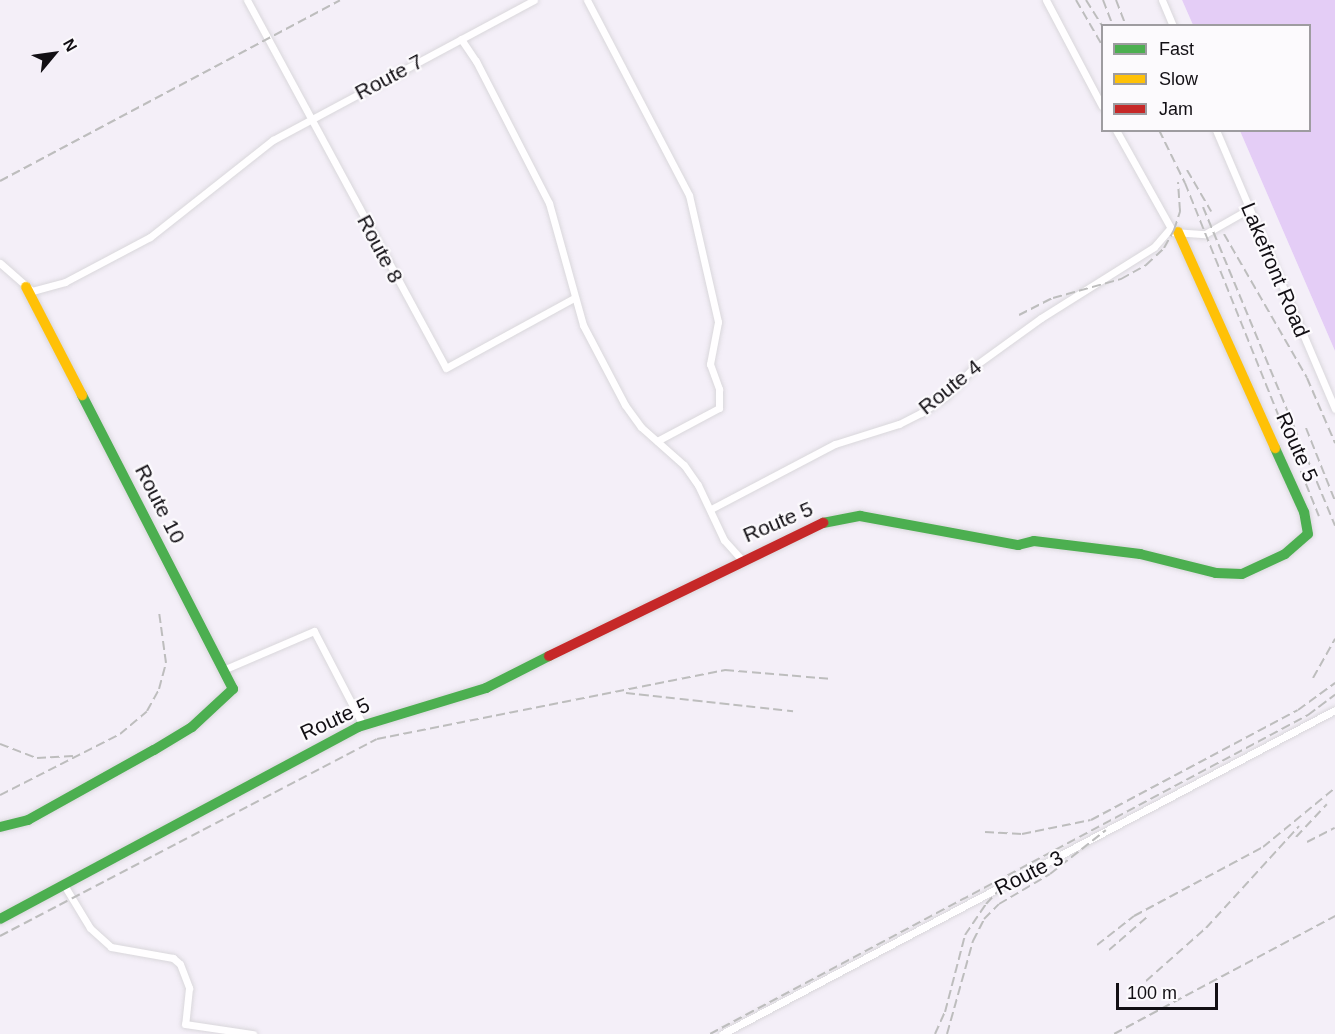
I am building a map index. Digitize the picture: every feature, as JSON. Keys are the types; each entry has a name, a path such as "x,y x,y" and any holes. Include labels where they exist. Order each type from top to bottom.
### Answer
{"street":[{"name":"Route 8","path":"246,0 309,120 446,368 574,298"},
{"name":"Route 7","path":"26,287 44,291 150,237 246,158 309,120 534,0"},
{"path":"587,0 689,195 718,322 710,364 719,389 719,408 657,441"},
{"path":"1046,0 1101,104"},
{"path":"1162,0 1172,24"},
{"path":"461,39 476,61 549,203 583,326 625,405 657,441 684,465 711,508 724,540 741,559"},
{"path":"1117,132 1173,231 1205,234 1249,210"},
{"name":"Lakefront Road","path":"1217,132 1335,409"},
{"name":"Route 4","path":"711,508 835,444 899,424 921,413 945,397 976,365 1041,318 1154,246 1173,231"},
{"name":"Route 5","path":"0,919 363,725 486,688 741,559 824,522 860,516 1018,545 1034,541 1140,554 1216,573 1242,574 1285,554 1308,534 1304,512 1173,231"},
{"path":"0,262 26,287"},
{"name":"Route 10","path":"0,827 28,820 192,727 233,689 26,287"},
{"path":"223,670 314,631 342,679 363,725"},
{"name":"Route 3","path":"722,1034 1335,710"},
{"path":"64,885 90,928 111,947 173,958 180,964 189,988 185,1024 253,1034"}],"shaded area":[{"path":"0,0 1182,0 1193,24 1101,24 1101,132 1240,132 1335,351 1335,1034 0,1034"},
{"path":"1182,0 1335,0 1335,351 1240,132 1311,132 1311,24 1193,24"}],"railway":[{"path":"0,181 340,0"},
{"path":"1076,0 1101,43"},
{"path":"1086,0 1101,24"},
{"path":"1103,0 1112,24"},
{"path":"1116,0 1125,24"},
{"path":"1160,132 1185,183 1319,516"},
{"path":"1187,170 1211,211"},
{"path":"1019,315 1053,298 1121,279 1146,265 1164,248 1174,230 1180,211 1178,182"},
{"path":"1203,207 1335,526"},
{"path":"1224,234 1307,378 1335,443"},
{"path":"1306,428 1335,501"},
{"path":"0,795 120,734 147,711 159,689 166,663 159,612"},
{"path":"1313,678 1335,639"},
{"path":"0,936 377,739 725,670 833,679"},
{"path":"985,832 1022,834 1091,820 1298,710 1335,683"},
{"path":"626,693 793,711"},
{"path":"710,1034 1308,715 1335,695"},
{"path":"0,744 37,758 73,756"},
{"path":"1097,945 1134,916 1263,847 1335,788"},
{"path":"1296,837 1327,804"},
{"path":"1146,981 1206,928 1299,826"},
{"path":"1307,842 1335,828"},
{"path":"947,1034 973,941 984,919 999,904 1050,874 1106,830"},
{"path":"935,1034 945,1012 965,935 986,904 1008,880"},
{"path":"1114,1034 1335,916"},
{"path":"1109,950 1147,917"}],"traffic: fast":[{"path":"0,827 28,820 154,750 192,727 233,689 82,395"},
{"path":"823,523 860,516 1018,545 1034,541 1140,554 1216,573 1242,574 1285,554 1308,534 1304,512 1275,448"},
{"path":"0,919 358,727 486,688 549,656"}],"traffic: slow":[{"path":"1178,232 1275,448"},
{"path":"26,287 82,395"}],"traffic: jam":[{"path":"549,656 823,523"}]}
